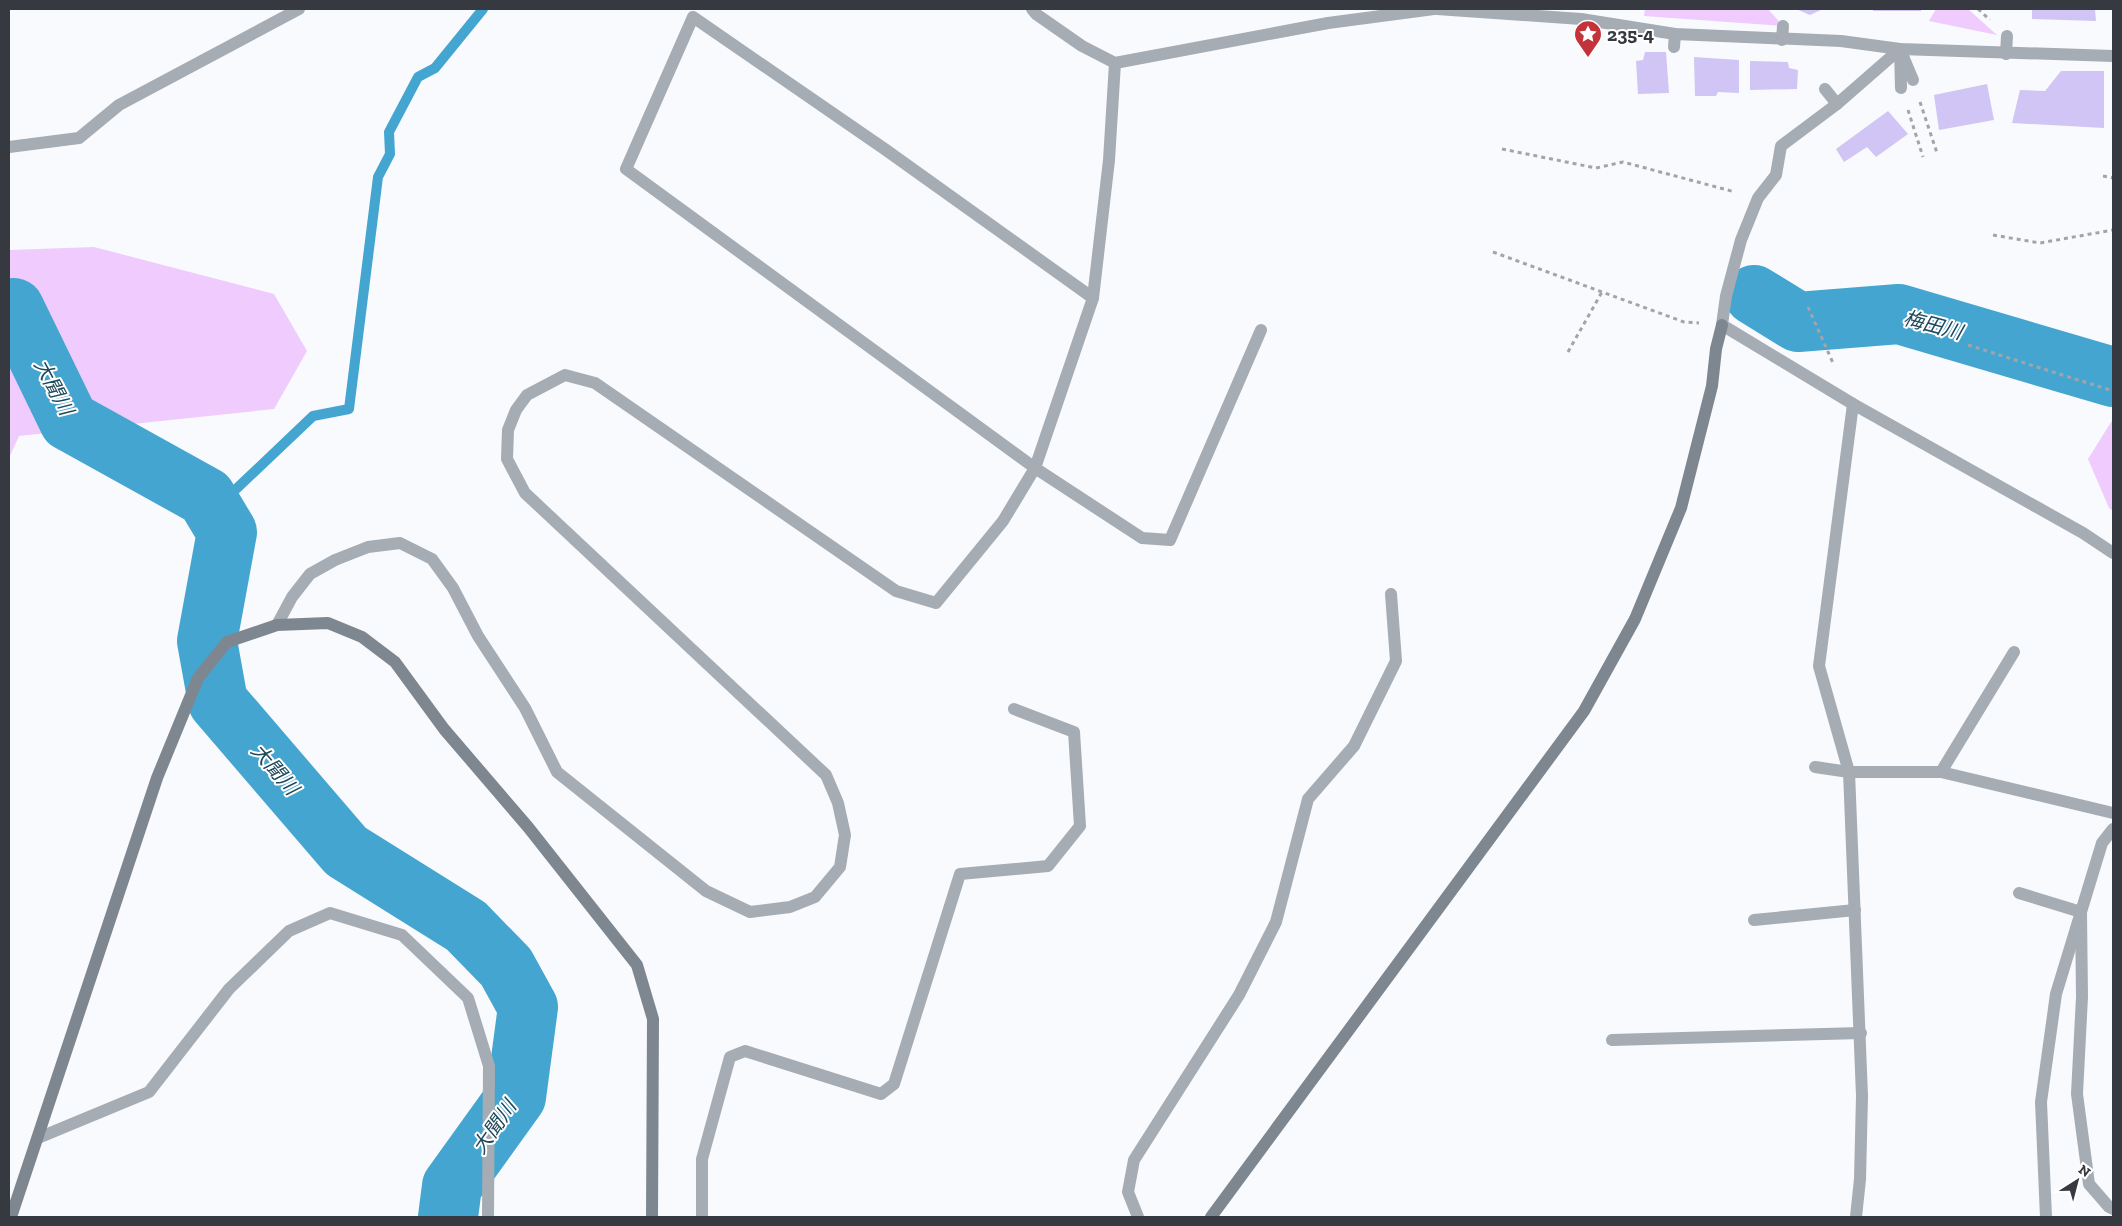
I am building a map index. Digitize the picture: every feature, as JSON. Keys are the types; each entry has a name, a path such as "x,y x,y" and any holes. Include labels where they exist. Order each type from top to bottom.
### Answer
{"street":[{"path":"9,147 79,138 119,105 299,9"},
{"path":"1032,9 1036,14 1082,46 1116,63 1328,23 1435,9 1581,19 1675,34 1782,40 1827,45 2006,54 2113,56"},
{"path":"1093,298 886,150 693,17 626,169 1036,468 1142,538 1170,540 1261,330"},
{"path":"1782,40 1783,26"},
{"path":"1674,47 1675,34"},
{"path":"2006,54 2007,36"},
{"path":"1900,49 1913,80"},
{"path":"1900,49 1901,88"},
{"path":"1211,1217 1584,711 1635,620 1680,508 1712,386 1716,349 1722,326 1726,296 1740,240 1758,198 1776,175 1781,146 1837,104 1900,49"},
{"path":"277,625 292,597 310,574 335,560 368,547 400,544 432,559 453,588 478,636 525,708 556,772 706,891 750,912 790,908 814,896 840,867 845,835 838,803 826,775 749,705 525,493 507,459 508,430 516,410 527,395 565,375 595,382 896,591 936,603 1003,520 1036,468 1093,298 1109,160 1116,63"},
{"path":"1825,89 1837,104"},
{"path":"1722,326 1853,404 2083,533 2113,553"},
{"path":"1853,404 1819,666 1849,772 1861,1033 1860,1179 1856,1217"},
{"path":"1138,1217 1128,1192 1134,1160 1240,996 1276,922 1308,799 1354,746 1396,661 1391,594"},
{"path":"11,1217 157,778 198,678 227,642 277,625 328,623 362,637 395,662 444,729 528,827 637,965 653,1019 652,1217"},
{"path":"1940,772 2014,652"},
{"path":"702,1217 702,1159 730,1057 745,1051 881,1094 894,1084 960,874 1048,866 1080,826 1074,732 1014,709"},
{"path":"1815,767 1849,772 1940,772 2113,813"},
{"path":"2046,1217 2041,1102 2056,994 2102,843 2113,829"},
{"path":"2019,893 2081,912"},
{"path":"1754,920 1855,910"},
{"path":"2081,912 2082,997 2077,1094 2089,1184 2109,1207 2113,1209"},
{"path":"38,1138 149,1092 229,989 289,931 330,913 402,935 468,998 489,1066 488,1217"},
{"path":"1612,1040 1861,1033"}],"path":[{"path":"1913,80 1937,153"},
{"path":"1901,88 1923,157"},
{"path":"1502,149 1596,168 1623,162 1758,198"},
{"path":"2103,176 2113,178"},
{"path":"1993,235 2040,242 2113,230"},
{"path":"1493,252 1684,322 1722,326"},
{"path":"1568,352 1602,292"},
{"path":"1808,307 1820,336"},
{"path":"1968,345 2113,392"}],"shaded area":[{"path":"1645,9 1768,9 1783,26 1644,16"},
{"path":"1936,9 1968,9 1997,35 1929,21"},
{"path":"94,247 274,294 307,351 274,409 19,436 9,458 9,250"},
{"path":"2113,419 2113,511 2109,508 2088,459"}],"building":[{"path":"1796,9 1823,9 1810,15"},
{"path":"1873,9 1921,9 1921,11 1873,11"},
{"path":"2032,9 2095,9 2096,21 2032,19"},
{"path":"1645,52 1666,52 1669,93 1638,94 1636,61 1643,60"},
{"path":"1694,57 1739,60 1739,93 1718,92 1716,96 1695,96"},
{"path":"1750,61 1788,62 1789,68 1798,70 1797,89 1750,90"},
{"path":"2061,71 2104,71 2104,128 2012,123 2020,90 2045,91"},
{"path":"1987,84 1994,120 1939,130 1934,95"},
{"path":"1888,111 1908,134 1876,157 1867,147 1844,162 1836,149"}],"waterway":[{"path":"214,510 313,416 349,409 378,177 390,154 389,132 418,77 435,68 483,9"},
{"path":"9,295 14,308"},
{"name":"梅田川","path":"1754,295 1798,322 1899,314 2113,377"},
{"name":"大聞川","path":"14,308 69,421 206,497 227,532 207,641 218,702 346,851 466,926 506,967 528,1007 516,1097 452,1186 448,1217"}],"place":[{"name":"235-4","path":"1588,58"}]}
